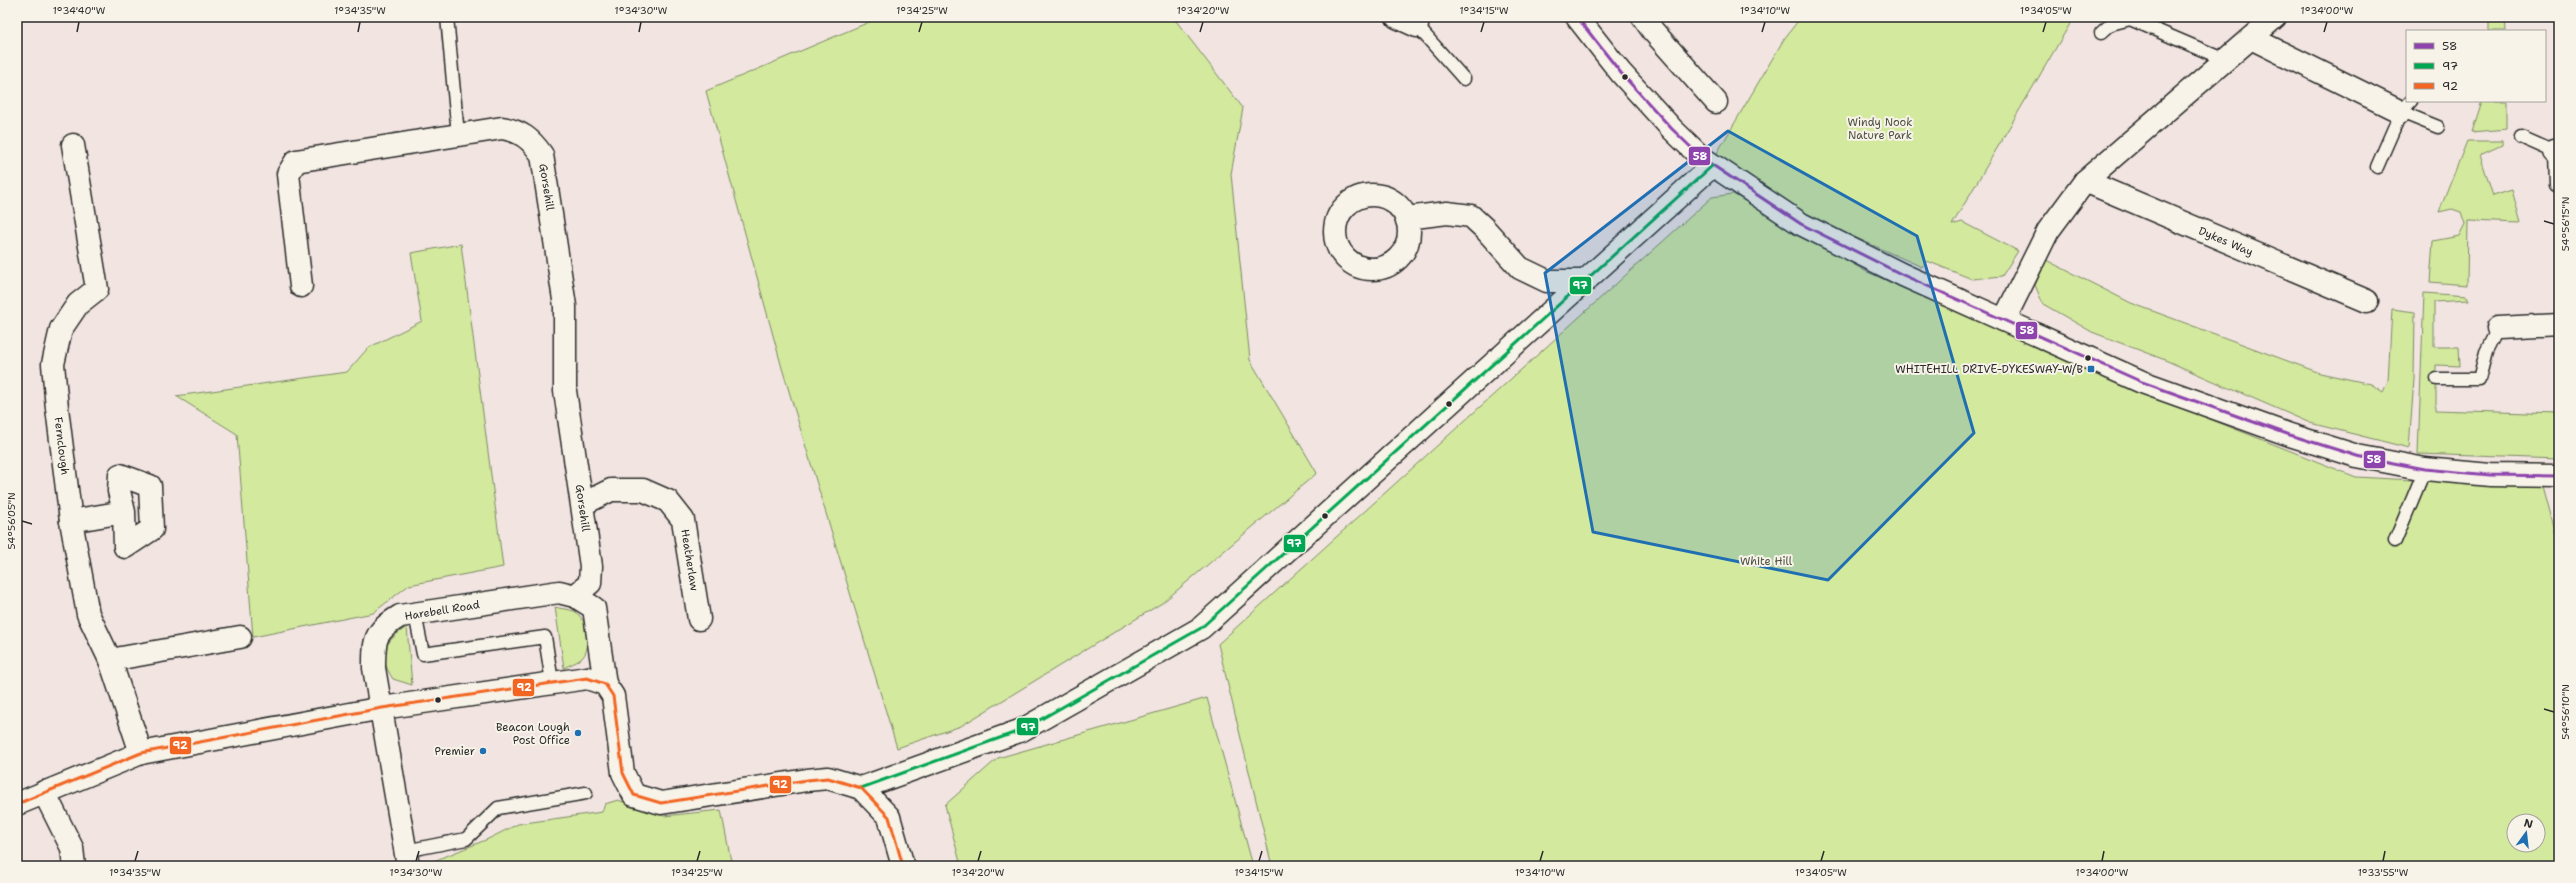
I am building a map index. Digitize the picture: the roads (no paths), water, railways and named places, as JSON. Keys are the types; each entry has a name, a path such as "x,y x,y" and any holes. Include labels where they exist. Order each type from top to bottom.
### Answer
{"street":[{"path":"1397,17 1419,21"},
{"path":"1577,17 1621,73 1672,129 1712,166 1801,224 1903,275 2142,382 2267,427 2357,456 2425,469 2490,475 2559,476"},
{"path":"1643,17 1653,32 1716,102"},
{"path":"2004,320 2048,231 2085,181 2275,17"},
{"path":"2252,38 2406,107"},
{"name":"Gorsehill","path":"301,286 288,174 296,161 502,128 514,130 533,142 542,155 565,306 564,391 591,566 590,582 575,596"},
{"name":"Fernclough","path":"73,145 96,289 78,304 61,329 53,364 71,521 88,614 110,660 141,753"},
{"path":"904,866 888,817 861,788 1022,730 1201,628 1712,166"},
{"name":"Dykes Way","path":"2085,181 2368,301"},
{"path":"1406,218 1447,213 1471,216 1486,228 1520,268 1547,282 1586,281"},
{"path":"2498,328 2559,325"},
{"name":"Heatherlaw","path":"582,504 611,490 643,490 668,501 683,520 699,619"},
{"path":"71,521 124,512"},
{"name":"Harebell Road","path":"407,858 374,668 374,641 383,627 400,616 559,592 575,596 594,608 605,684 613,696 623,773 634,795 661,803 828,778 861,788"},
{"path":"110,660 240,637"},
{"path":"17,804 141,753 382,708 552,682 587,678 605,684"},
{"path":"44,792 72,848 74,866"}],"lane":[{"path":"448,17 458,135"},
{"path":"2101,33 2111,24 2130,19 2226,60"},
{"path":"1419,21 1464,79"},
{"path":"2377,167 2406,107 2438,128"},
{"path":"2521,137 2557,151 2556,185"},
{"path":"2436,379 2479,379 2486,352 2498,328"},
{"path":"2395,541 2425,469"},
{"path":"415,614 423,654 545,637 552,682"},
{"path":"407,858 466,839 498,808 586,793"}],"place":[{"name":"WHITEHILL DRIVE-DYKESWAY-W/B","path":"2091,369"},
{"name":"Beacon Lough Post Office","path":"578,733"},
{"name":"Premier","path":"483,751"}],"park label":[{"name":"Windy Nook Nature Park","path":"1880,128"},
{"name":"White Hill","path":"1766,561"}]}
